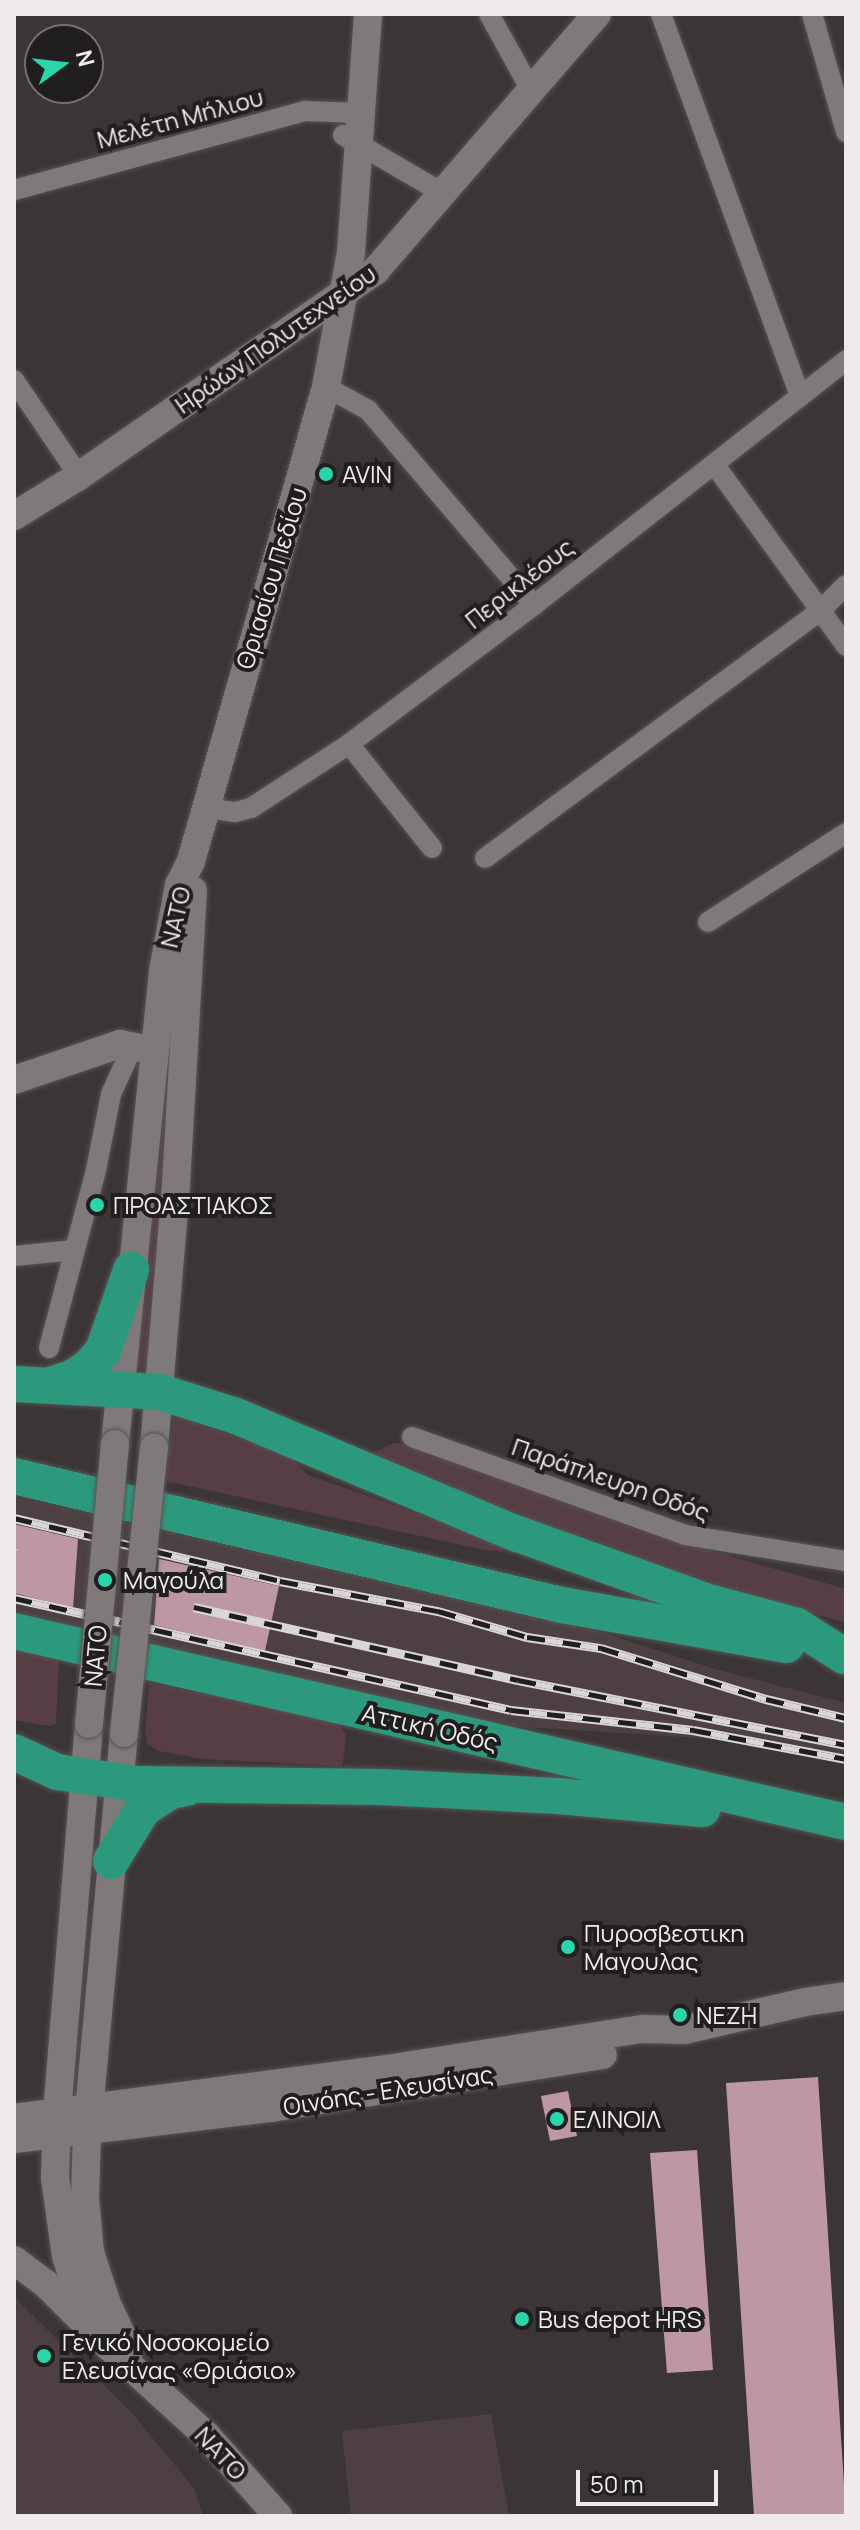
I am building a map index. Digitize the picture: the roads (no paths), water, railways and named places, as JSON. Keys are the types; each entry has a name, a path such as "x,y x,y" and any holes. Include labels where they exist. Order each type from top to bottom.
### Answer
{"highway":[{"path":"50,1385 72,1378 89,1367 103,1351 131,1270"},
{"path":"14,1384 160,1392 236,1416 515,1533 712,1603 797,1626 845,1656"},
{"path":"14,1476 562,1605 845,1656"},
{"name":"Αττική Οδός","path":"14,1631 846,1822"},
{"path":"14,1752 57,1772 101,1779 196,1786 381,1787 558,1796 690,1807 846,1833"},
{"path":"111,1861 143,1809 171,1791 196,1786"}],"main road":[{"name":"Θριασίου Πεδίου","path":"351,14 352,126"},
{"name":"Θριασίου Πεδίου","path":"191,861 326,387 343,294 333,257 368,14"},
{"name":"Ηρώων Πολυτεχνείου","path":"14,516 79,476 343,294 386,260 441,192 532,92 597,14"},
{"name":"ΝΑΤΟ","path":"161,2393 131,2355 94,2265 85,2198 88,2120 111,1861 101,1779 89,1724 131,1270 142,1048 179,885 191,861"},
{"name":"ΝΑΤΟ","path":"191,861 194,895 160,1392 124,1733 101,1779 56,2123 55,2178 66,2256 83,2309 107,2345 207,2436 278,2516"},
{"path":"14,1080 120,1044 142,1048"},
{"name":"Οινόης - Ελευσίνας","path":"88,2120 271,2108 592,2057 645,2047 684,2030 805,2002 846,1996"},
{"name":"Οινόης - Ελευσίνας","path":"88,2120 143,2102 643,2029 684,2030"},
{"path":"95,2050 109,2086 120,2095 143,2102"},
{"path":"14,2118 56,2123 88,2120"},
{"path":"14,2139 56,2123"},
{"path":"14,2260 46,2284 107,2345"}],"street":[{"path":"489,14 532,92"},
{"path":"661,14 800,396"},
{"path":"812,14 846,132"},
{"name":"Μελέτη Μήλιου","path":"14,190 305,111 352,126"},
{"path":"352,126 441,192"},
{"name":"Περικλέους","path":"206,808 235,812 251,808 349,744 534,605 846,360"},
{"path":"14,380 79,476"},
{"path":"326,387 368,410 534,605"},
{"path":"714,464 846,646"},
{"path":"485,858 819,612 846,585"},
{"path":"349,744 432,848"},
{"path":"708,922 846,833"},
{"path":"49,1348 96,1170 111,1094 142,1048"},
{"path":"14,1256 75,1250"},
{"name":"Παράπλευρη Οδός","path":"412,1437 685,1535 836,1558"},
{"path":"836,1558 846,1541"}],"railway":[{"path":"14,1518 280,1581 438,1611 527,1637 601,1648 766,1699 846,1718"},
{"path":"14,1598 511,1710 693,1730 846,1759"},
{"path":"194,1607 518,1680 846,1745"}],"place":[{"name":"AVIN","path":"326,474"},
{"name":"ΠΡΟΑΣΤΙΑΚΟΣ","path":"97,1205"},
{"name":"Μαγούλα","path":"105,1580"},
{"name":"Πυροσβεστικη Μαγουλας","path":"568,1947"},
{"name":"ΝΕΖΗ","path":"680,2015"},
{"name":"ΕΛΙΝΟΙΛ","path":"557,2119"},
{"name":"Bus depot HRS","path":"522,2319"},
{"name":"Γενικό Νοσοκομείο Ελευσίνας «Θριάσιο»","path":"44,2356"}]}
